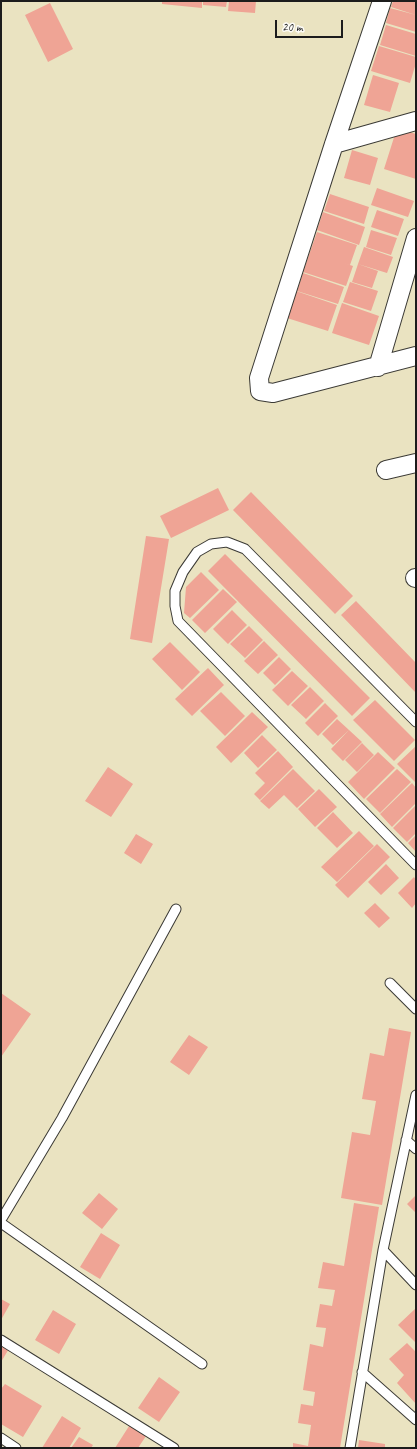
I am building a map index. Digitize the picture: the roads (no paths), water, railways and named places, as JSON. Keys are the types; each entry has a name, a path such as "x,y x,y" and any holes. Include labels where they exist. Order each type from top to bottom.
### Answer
{"street":[{"path":"382,1 334,144 259,378 260,391 273,393 416,356"},
{"path":"334,144 416,121"},
{"path":"378,367 416,238"},
{"path":"386,470 416,463"}],"lane":[{"path":"416,722 245,549 227,542 211,544 197,552 183,572 175,591 175,606 178,621 416,865"},
{"path":"1,1220 62,1118 176,909"},
{"path":"390,983 416,1009"},
{"path":"350,1448 383,1250 416,1095"},
{"path":"406,1140 416,1149"},
{"path":"1,1223 202,1364"},
{"path":"383,1250 416,1285"},
{"path":"1,1340 174,1448"},
{"path":"362,1372 416,1420"},
{"path":"1,1438 16,1448"}]}
